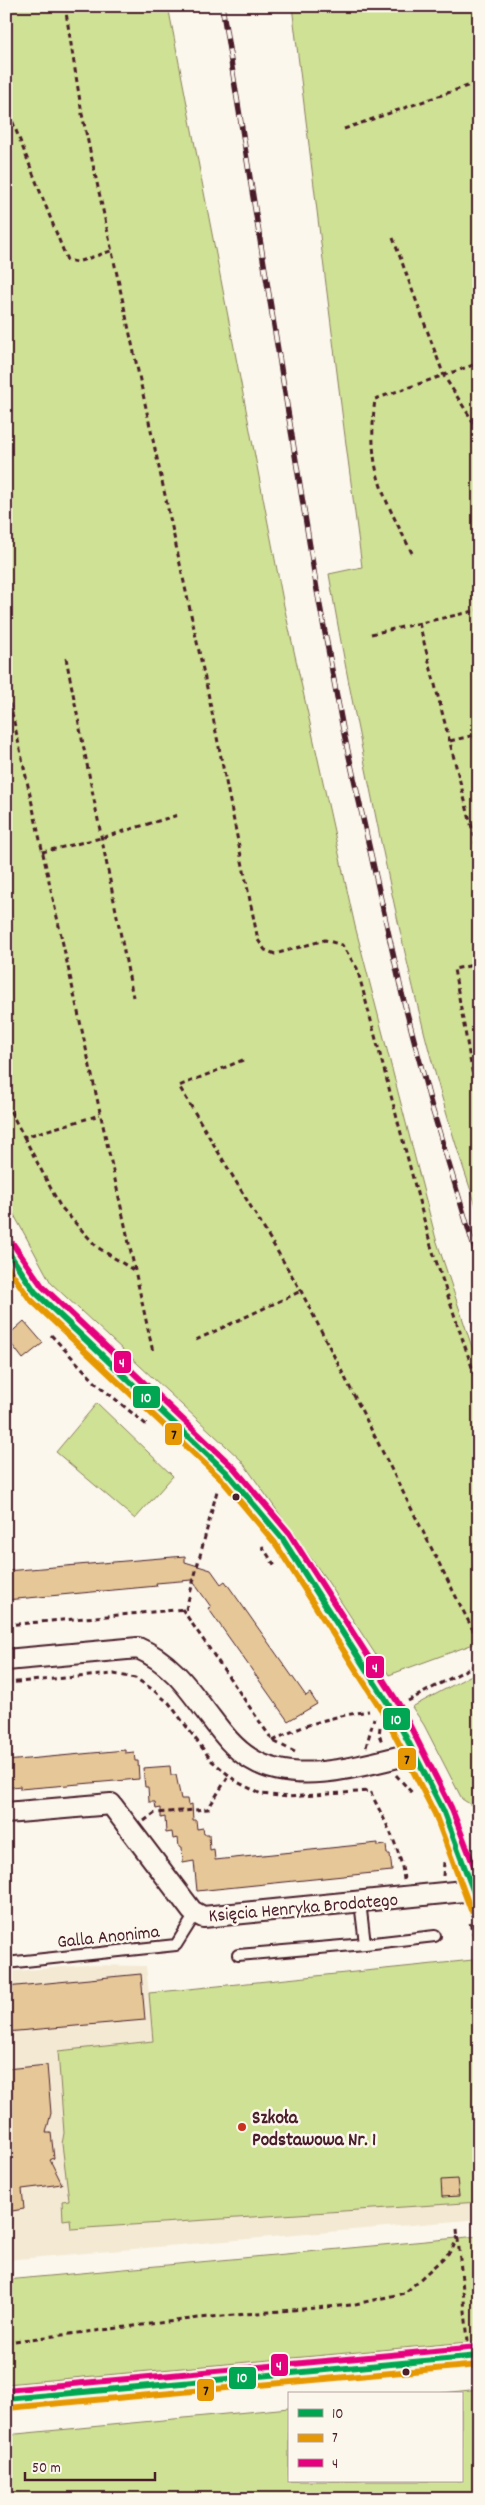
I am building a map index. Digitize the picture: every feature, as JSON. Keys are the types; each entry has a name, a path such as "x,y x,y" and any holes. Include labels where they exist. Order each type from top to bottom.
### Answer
{"street":[{"path":"6,1249 35,1292 228,1474 282,1538 399,1708 414,1753 443,1810 473,1906"},
{"path":"6,1660 138,1648 154,1655 178,1675 227,1739 249,1758 270,1769 304,1773 366,1765 414,1753"},
{"name":"Księcia Henryka Brodatego","path":"6,1813 111,1804 192,1911 203,1917 449,1893 473,1906"},
{"path":"6,2399 473,2351"}],"lane":[{"path":"360,1902 365,1944"},
{"name":"Galla Anonima","path":"6,1963 176,1945 196,1913"},
{"path":"238,1955 435,1936"}],"path":[{"path":"65,6 82,114 168,506 258,940 265,950 276,954 325,940 342,945 357,968 431,1246 479,1388"},
{"path":"344,129 479,82"},
{"path":"6,104 67,260 77,262 111,251"},
{"path":"393,238 444,376 479,431"},
{"path":"412,553 381,492 373,462 371,432 374,399 479,364"},
{"path":"371,634 479,610"},
{"path":"419,623 479,856"},
{"path":"66,658 133,997"},
{"path":"6,686 153,1352"},
{"path":"450,741 479,734"},
{"path":"42,852 101,838 178,814"},
{"path":"479,964 454,969 473,1076 479,1075"},
{"path":"243,1060 179,1086 301,1291 479,1642"},
{"path":"6,1103 60,1206 97,1247 135,1271"},
{"path":"24,1137 100,1115"},
{"path":"196,1340 301,1291"},
{"path":"50,1334 97,1384 157,1434"},
{"path":"68,1345 100,1380 156,1427"},
{"path":"211,1485 224,1498"},
{"path":"6,1625 186,1609 218,1491"},
{"path":"259,1542 281,1573"},
{"path":"182,1609 273,1741 303,1755"},
{"path":"418,1799 398,1780 379,1735 380,1721 399,1708 479,1663"},
{"path":"6,1683 114,1674 135,1678 169,1703 212,1761 229,1775 261,1794 288,1797 370,1791 397,1847 402,1862 404,1890"},
{"path":"360,1748 366,1747 374,1719 364,1702"},
{"path":"273,1741 290,1731 328,1718 369,1711"},
{"path":"143,1823 154,1813 208,1808 229,1775"},
{"path":"445,1854 442,1872 449,1893"},
{"path":"473,1906 472,1926 479,1954"},
{"path":"458,2229 473,2351"},
{"path":"6,2342 198,2318 351,2305 405,2293 452,2250 458,2236"}],"shaded area":[{"name":"Szkoła Podstawowa Nr. 1","path":"473,1961 479,2035 479,2219 6,2260 6,1972 85,1965 146,1966 149,1993"}],"green space":[{"path":"6,6 168,6 284,606 355,926 436,1239 479,1368 479,1403 475,1403 479,1413 479,1642 389,1675 328,1582 241,1460 51,1283 6,1200"},
{"path":"292,6 479,6 479,1214 447,1114 407,962 362,750 329,574 362,567"},
{"path":"97,1403 173,1476 135,1519 56,1452"},
{"path":"479,1671 479,1810 462,1799 424,1725 412,1707"},
{"name":"Szkoła Podstawowa Nr. 1","path":"473,1960 479,2035 479,2202 71,2229 70,2219 63,2220 62,2201 69,2200 62,2144 64,2133 58,2051 153,2041 149,1993"},
{"path":"479,2236 479,2341 6,2384 6,2280"},
{"path":"479,2389 479,2499 6,2499 6,2435 288,2408 288,2482 462,2482 462,2392 452,2392"}],"building":[{"path":"24,1321 43,1343 23,1359 6,1337"},
{"path":"185,1556 185,1562 211,1570 221,1584 225,1581 306,1696 310,1693 317,1704 288,1721 208,1608 211,1607 192,1580 156,1583 157,1586 6,1600 6,1571"},
{"path":"125,1750 125,1753 134,1752 135,1761 138,1761 139,1779 20,1789 20,1786 6,1788 6,1761"},
{"path":"170,1766 171,1775 176,1775 181,1799 187,1799 188,1805 192,1804 193,1820 196,1820 197,1829 203,1828 204,1834 209,1834 210,1850 214,1849 215,1860 378,1843 378,1846 386,1845 387,1854 390,1854 392,1871 197,1891 194,1861 183,1863 182,1847 179,1847 178,1838 173,1839 172,1832 166,1833 165,1817 161,1818 161,1808 156,1809 155,1802 149,1802 148,1787 145,1787 143,1768"},
{"path":"141,1974 145,2020 6,2032 6,1987"},
{"path":"47,2065 51,2113 46,2133 51,2133 54,2158 50,2160 62,2184 22,2189 24,2209 6,2212 6,2069"},
{"path":"457,2179 459,2196 442,2197 441,2180"}],"railway":[{"path":"222,6 317,590 343,729 402,994 432,1108 479,1264"}],"transit line":[{"name":"4","path":"13,1244 42,1286 234,1468 289,1533 400,1706 451,1807 479,1879"},
{"name":"10","path":"6,1249 35,1292 228,1474 282,1538 392,1710 443,1810 479,1906"},
{"name":"7","path":"6,1265 29,1298 222,1480 275,1543 384,1714 435,1814 471,1910"},
{"name":"4","path":"6,2390 478,2347"},
{"name":"10","path":"6,2399 479,2356"},
{"name":"7","path":"7,2408 479,2365"}],"place":[{"name":"Szkoła Podstawowa Nr. 1","path":"242,2127"}]}
